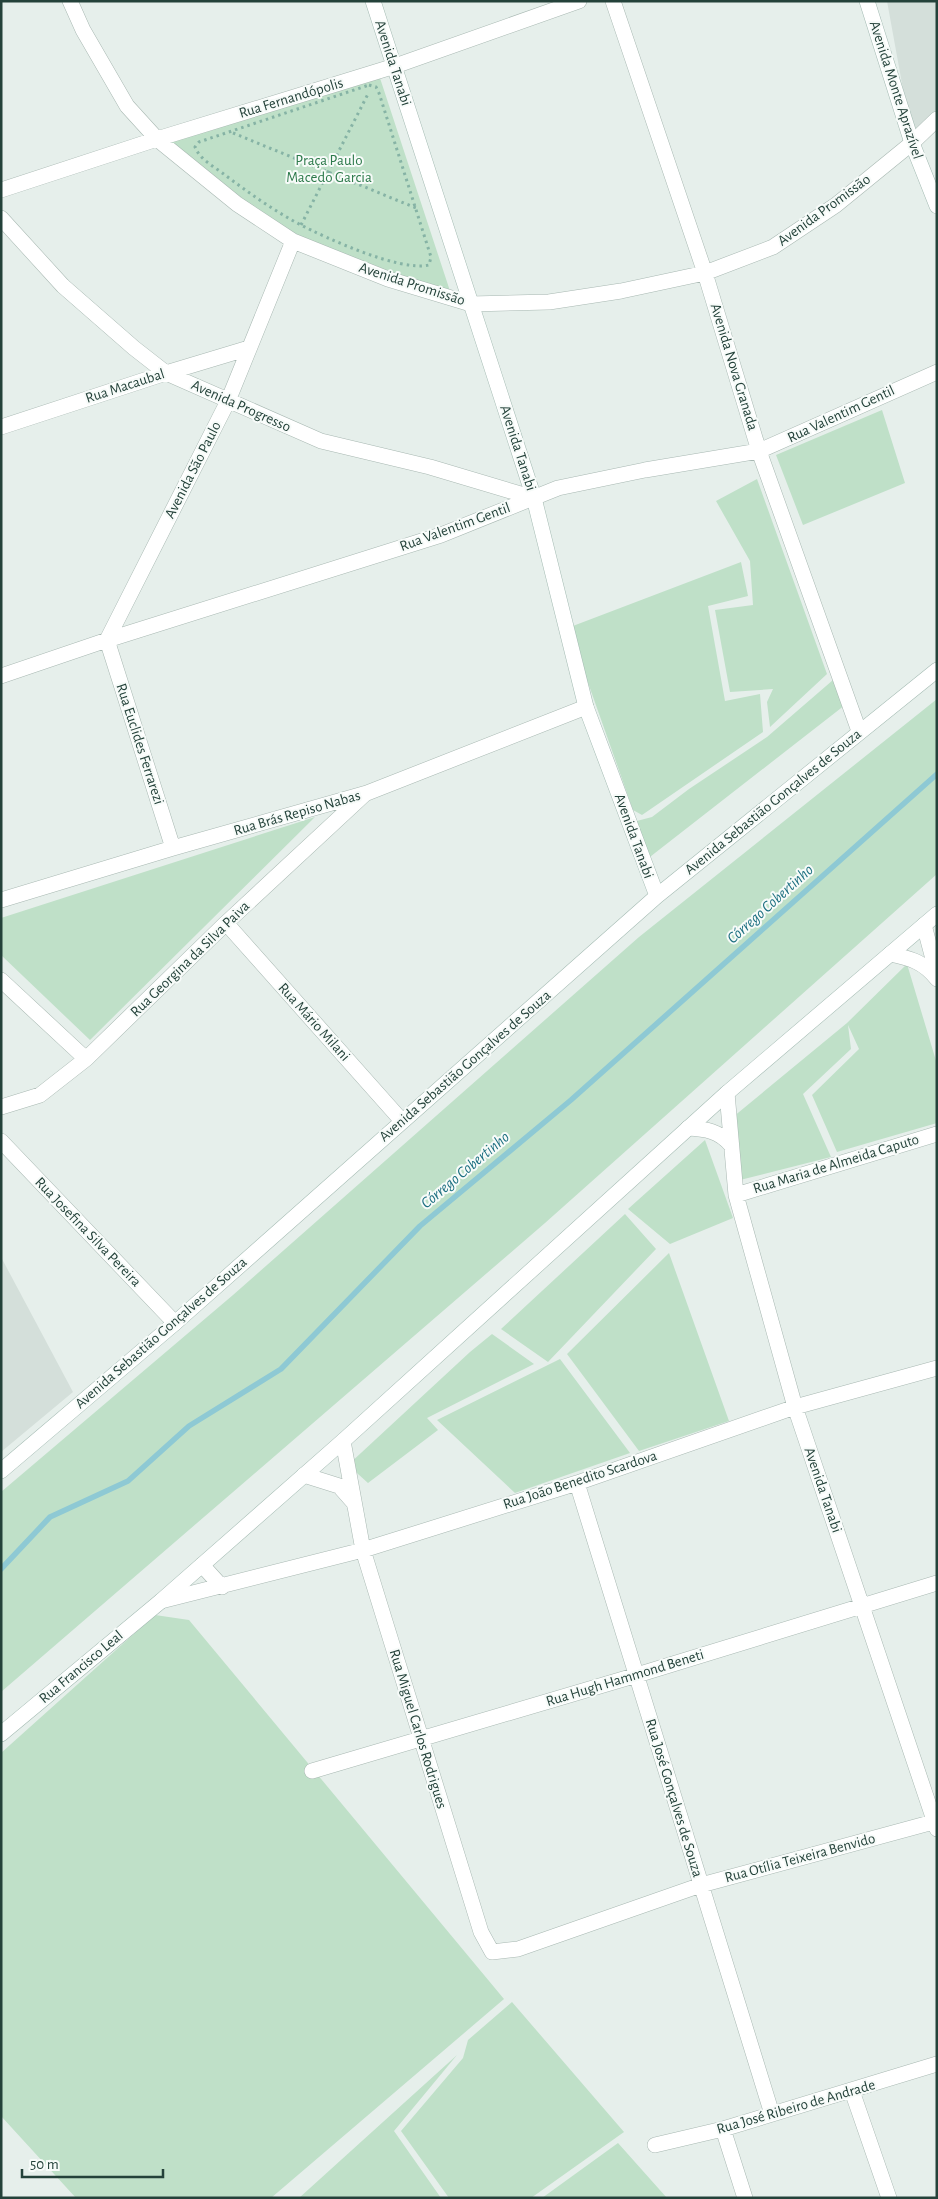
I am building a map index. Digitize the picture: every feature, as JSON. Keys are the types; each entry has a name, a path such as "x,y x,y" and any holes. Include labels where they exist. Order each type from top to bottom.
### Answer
{"street":[{"name":"Avenida Promissão","path":"70,1 83,30 127,106 157,138 236,204 293,241 388,279 471,304 549,302 620,291 705,273 773,247 836,205 912,143 937,118"},
{"name":"Avenida Tanabi","path":"373,1 534,498 586,707 657,896"},
{"name":"Rua Fernandópolis","path":"1,190 157,138 395,66 578,1"},
{"name":"Avenida Nova Granada","path":"613,1 705,273 759,451 859,731"},
{"name":"Avenida Monte Aprazível","path":"867,1 912,143 937,206"},
{"name":"Avenida Progresso","path":"1,218 63,286 134,348 166,373 321,442 430,467 534,498"},
{"name":"Avenida São Paulo","path":"107,640 228,401 293,241"},
{"name":"Rua Macaubal","path":"1,428 166,373 249,348"},
{"name":"Rua Valentim Gentil","path":"907,384 937,361"},
{"name":"Rua Valentim Gentil","path":"1,676 107,640 441,535 558,488 645,470 759,451 937,372"},
{"name":"Rua Euclides Ferrarezi","path":"107,640 173,848"},
{"name":"Avenida Sebastião Gonçalves de Souza","path":"1,1471 175,1323 657,896 859,731 937,670"},
{"name":"Rua Brás Repiso Nabas","path":"1,900 173,848 367,793 586,707"},
{"name":"Rua Georgina da Silva Paiva","path":"1,1107 40,1095 86,1059 226,923 367,793"},
{"path":"161,1601 343,1440 727,1093 937,914"},
{"name":"Rua Mário Milani","path":"226,923 402,1121"},
{"path":"924,925 937,974"},
{"path":"890,954 914,959 929,968 937,979"},
{"path":"1,980 86,1059"},
{"name":"Avenida Tanabi","path":"727,1093 736,1195 795,1407 936,1824"},
{"path":"688,1128 706,1129 722,1135 731,1145"},
{"name":"Rua Maria de Almeida Caputo","path":"736,1195 937,1134"},
{"name":"Rua Josefina Silva Pereira","path":"1,1141 175,1323"},
{"name":"Rua João Benedito Scardova","path":"161,1601 363,1550 577,1483 795,1407 937,1368"},
{"name":"Rua Miguel Carlos Rodrigues","path":"343,1440 363,1550 481,1932 492,1952"},
{"path":"304,1475 339,1486 354,1503"},
{"name":"Rua José Gonçalves de Souza","path":"577,1483 772,2114"},
{"path":"202,1565 222,1587"},
{"name":"Rua Hugh Hammond Beneti","path":"312,1771 637,1675 937,1583"},
{"name":"Rua Francisco Leal","path":"1,1734 161,1601"},
{"name":"Rua Otília Teixeira Benvido","path":"492,1952 518,1949 701,1885 936,1824"},
{"name":"Rua José Ribeiro de Andrade","path":"655,2145 722,2129 937,2064"},
{"path":"852,2091 889,2198"},
{"path":"722,2129 745,2198"}],"path":[{"path":"373,85 378,90 416,208 432,260 429,265 421,267 403,265 380,258 301,225 247,192 196,152 195,147 199,142 373,85"},
{"path":"301,225 373,85"},
{"path":"230,132 416,208"}],"shaded area":[{"path":"887,1 937,1 937,109 911,133"},
{"path":"1,1257 73,1392 1,1452"}],"green space":[{"name":"Praça Paulo Macedo Garcia","path":"378,72 450,291 389,274 294,237 238,199 170,141"},
{"path":"882,410 905,483 803,525 776,455"},
{"path":"757,479 827,674 770,727 767,702 773,689 730,692 715,610 753,605 750,561 716,501"},
{"path":"741,562 748,596 708,606 725,701 760,694 763,732 642,815 633,810 574,643 565,629"},
{"path":"833,680 845,705 646,860 633,822 652,817 689,789 767,737"},
{"path":"937,699 937,874 545,1223 1,1692 1,1492 233,1295 639,937"},
{"path":"315,817 90,1040 1,955 1,918"},
{"path":"907,964 937,1064 937,1123 837,1152 812,1095 859,1049 848,1025 851,1049 803,1094 831,1157 740,1180 733,1117 847,1023"},
{"path":"705,1140 733,1218 670,1244 628,1209"},
{"path":"625,1214 656,1249 548,1362 501,1329"},
{"path":"669,1253 729,1421 639,1451 567,1354"},
{"path":"492,1334 534,1364 427,1418 438,1430 368,1483 348,1465 470,1352"},
{"path":"560,1359 630,1453 515,1493 437,1420"},
{"path":"155,1615 189,1620 504,1999 271,2198 76,2198 1,2116 1,1753"},
{"path":"512,2002 624,2132 531,2198 449,2198 401,2131 463,2058 468,2040"},
{"path":"457,2055 394,2131 441,2198 299,2198"},
{"path":"618,2143 667,2198 542,2198"}],"waterway":[{"name":"Córrego Cobertinho","path":"1,1569 50,1517 128,1481 189,1426 281,1369 420,1226 571,1100 937,774"}]}
